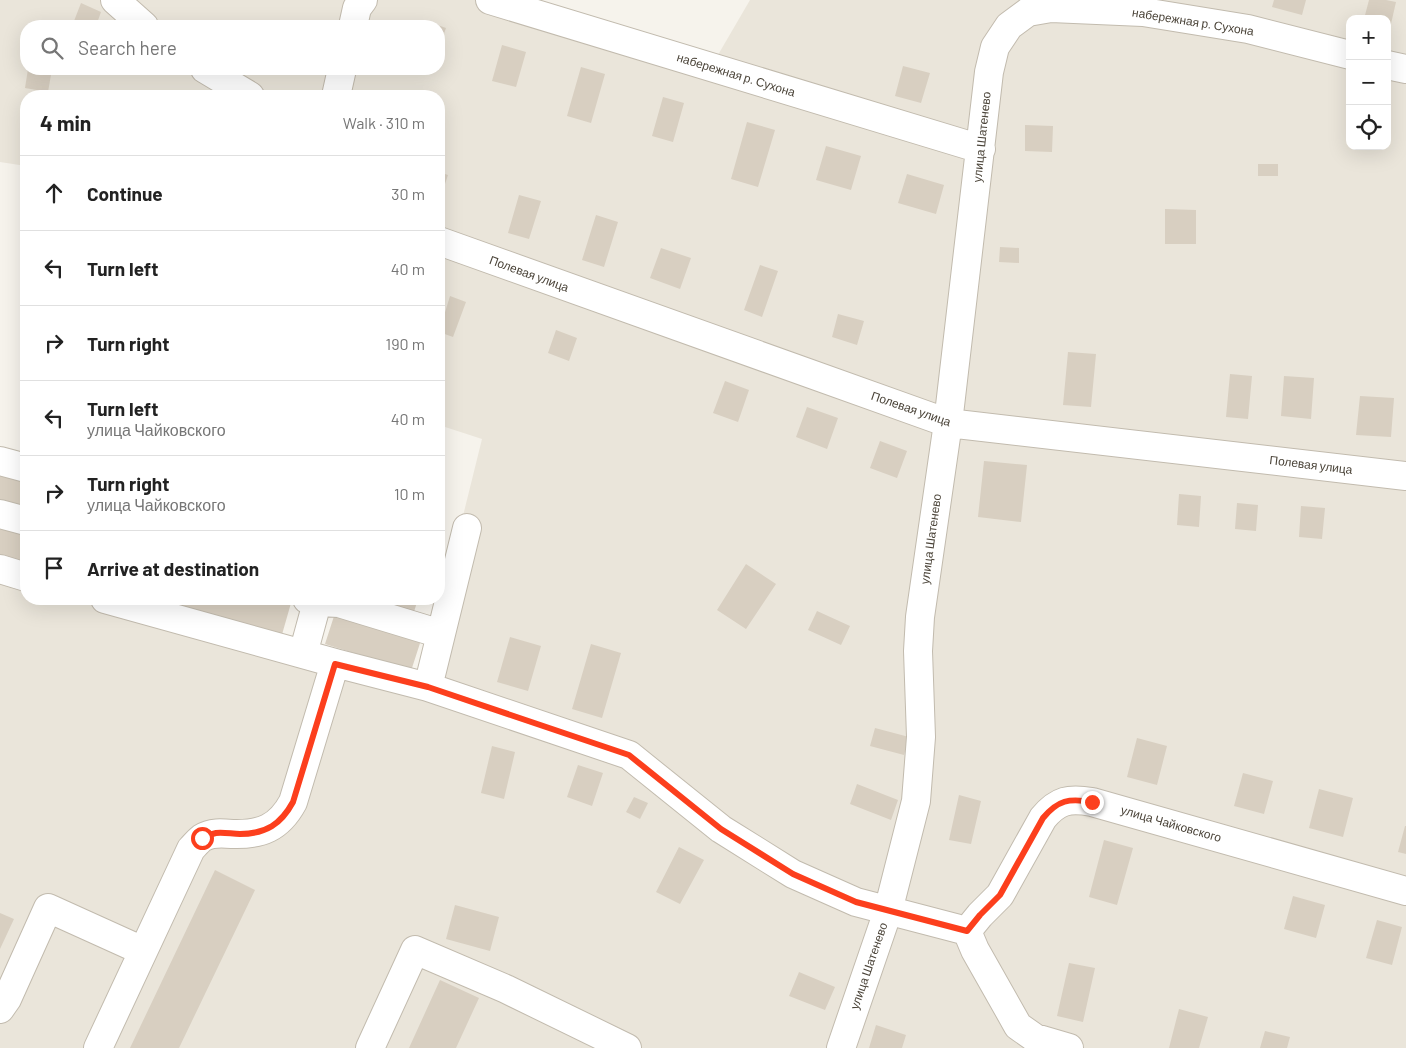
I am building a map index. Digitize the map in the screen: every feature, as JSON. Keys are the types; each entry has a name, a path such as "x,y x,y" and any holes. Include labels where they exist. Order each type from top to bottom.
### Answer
{"street":[{"path":"115,0 137,20"},
{"path":"355,20 358,8 363,0"},
{"name":"набережная р. Сухона","path":"490,0 981,149"},
{"name":"набережная р. Сухона","path":"1008,26 1028,12 1051,8 1142,12 1248,29 1346,54"},
{"name":"улица Шатенево","path":"841,1048 888,911 916,801 921,737 918,651 920,617 948,424 989,72 994,47 1008,26"},
{"path":"1391,66 1406,69"},
{"path":"215,75 240,90"},
{"path":"337,90 341,75"},
{"name":"Полевая улица","path":"445,244 948,424 1406,476"},
{"path":"0,462 20,467"},
{"path":"0,514 20,519"},
{"path":"428,687 467,528"},
{"path":"0,569 20,575"},
{"path":"127,605 335,664 428,687 629,755 721,829 793,874 856,902 967,931 975,950 1018,1026 1035,1038 1069,1048"},
{"path":"303,654 313,605"},
{"path":"346,605 441,634"},
{"path":"98,1048 191,849 202,838 216,833 242,834 261,831 276,824 286,814 293,802 335,664"},
{"name":"улица Чайковского","path":"967,931 1000,895 1043,818 1052,808 1062,802 1076,799 1406,891"},
{"path":"0,1009 8,999 48,908 143,951"},
{"path":"370,1048 415,950 506,989 628,1048"}],"shaded area":[{"path":"0,0 518,0 715,60 750,0 1406,0 1406,1048 851,1048 898,906 795,868 631,749 438,684 461,524 482,439 445,427 445,90 20,90 20,165 0,162"},
{"path":"0,577 20,582 20,605 102,605 416,691 627,762 877,915 832,1048 0,1048"}],"building":[{"path":"1274,0 1306,0 1302,15 1272,7"},
{"path":"1369,0 1396,2 1391,24 1391,15 1365,15"},
{"path":"81,3 101,12 98,20 74,20"},
{"path":"502,45 526,52 516,87 492,81"},
{"path":"903,66 930,73 921,103 895,96"},
{"path":"581,67 605,74 591,123 567,116"},
{"path":"27,75 51,75 48,90 25,88"},
{"path":"663,97 684,103 673,142 652,136"},
{"path":"747,122 775,130 758,187 731,179"},
{"path":"1025,125 1053,126 1052,152 1025,151"},
{"path":"826,146 861,156 851,190 816,180"},
{"path":"1258,164 1278,164 1278,176 1258,176"},
{"path":"907,174 944,185 936,214 898,203"},
{"path":"519,195 541,201 529,239 508,233"},
{"path":"1165,209 1196,210 1196,244 1165,244"},
{"path":"596,215 618,222 604,267 582,260"},
{"path":"1000,247 1019,248 1019,263 999,262"},
{"path":"661,248 691,258 680,289 650,278"},
{"path":"760,265 778,271 762,317 744,310"},
{"path":"450,296 466,302 453,337 445,334 445,312"},
{"path":"838,314 864,321 857,345 832,337"},
{"path":"556,330 577,338 569,361 548,353"},
{"path":"1068,352 1096,354 1091,407 1063,405"},
{"path":"1230,374 1252,376 1248,419 1226,417"},
{"path":"1284,376 1314,378 1311,419 1281,416"},
{"path":"725,381 749,390 738,422 713,413"},
{"path":"1360,396 1394,398 1391,437 1356,435"},
{"path":"807,407 838,418 827,449 796,437"},
{"path":"880,441 907,451 897,478 870,468"},
{"path":"984,461 1027,465 1021,522 978,517"},
{"path":"0,471 20,476 20,507 0,502"},
{"path":"1179,494 1201,496 1199,527 1177,525"},
{"path":"1237,503 1258,505 1256,531 1235,529"},
{"path":"1301,506 1325,508 1322,539 1299,537"},
{"path":"0,525 20,530 20,564 0,559"},
{"path":"746,564 776,584 746,629 717,610"},
{"path":"169,605 290,605 281,638"},
{"path":"379,605 416,605 413,615"},
{"path":"336,610 422,637 411,671 325,644"},
{"path":"817,611 850,626 841,645 808,630"},
{"path":"510,637 541,646 528,691 497,682"},
{"path":"591,644 621,653 602,718 572,709"},
{"path":"875,728 909,737 904,755 870,746"},
{"path":"1137,738 1167,746 1157,785 1127,777"},
{"path":"492,746 515,752 504,799 481,793"},
{"path":"578,765 603,773 592,806 567,797"},
{"path":"1243,773 1273,781 1264,814 1234,806"},
{"path":"857,784 898,800 891,820 850,804"},
{"path":"1319,789 1353,798 1343,837 1309,828"},
{"path":"959,795 981,801 971,844 949,840"},
{"path":"634,797 648,803 640,819 626,812"},
{"path":"1406,826 1406,854 1398,852"},
{"path":"1104,840 1133,848 1117,905 1089,897"},
{"path":"679,847 704,860 680,904 656,892"},
{"path":"215,870 255,890 179,1048 130,1048"},
{"path":"1293,896 1325,905 1316,938 1284,929"},
{"path":"455,905 499,917 490,951 446,939"},
{"path":"0,913 14,919 0,949"},
{"path":"1377,920 1402,927 1392,965 1366,958"},
{"path":"1069,963 1095,968 1083,1022 1057,1016"},
{"path":"799,972 835,987 825,1010 789,996"},
{"path":"440,980 479,998 456,1048 409,1048"},
{"path":"1179,1009 1208,1017 1199,1048 1169,1048"},
{"path":"876,1025 906,1035 902,1048 869,1048"},
{"path":"1265,1031 1290,1037 1287,1048 1260,1048"}],"route":[{"path":"202,838 216,833 242,834 261,831 276,824 286,814 293,802 335,664 428,687 629,755 721,829 793,874 856,902 967,931 1000,895 1043,818 1052,808 1062,802 1076,799 1092,802"}]}
